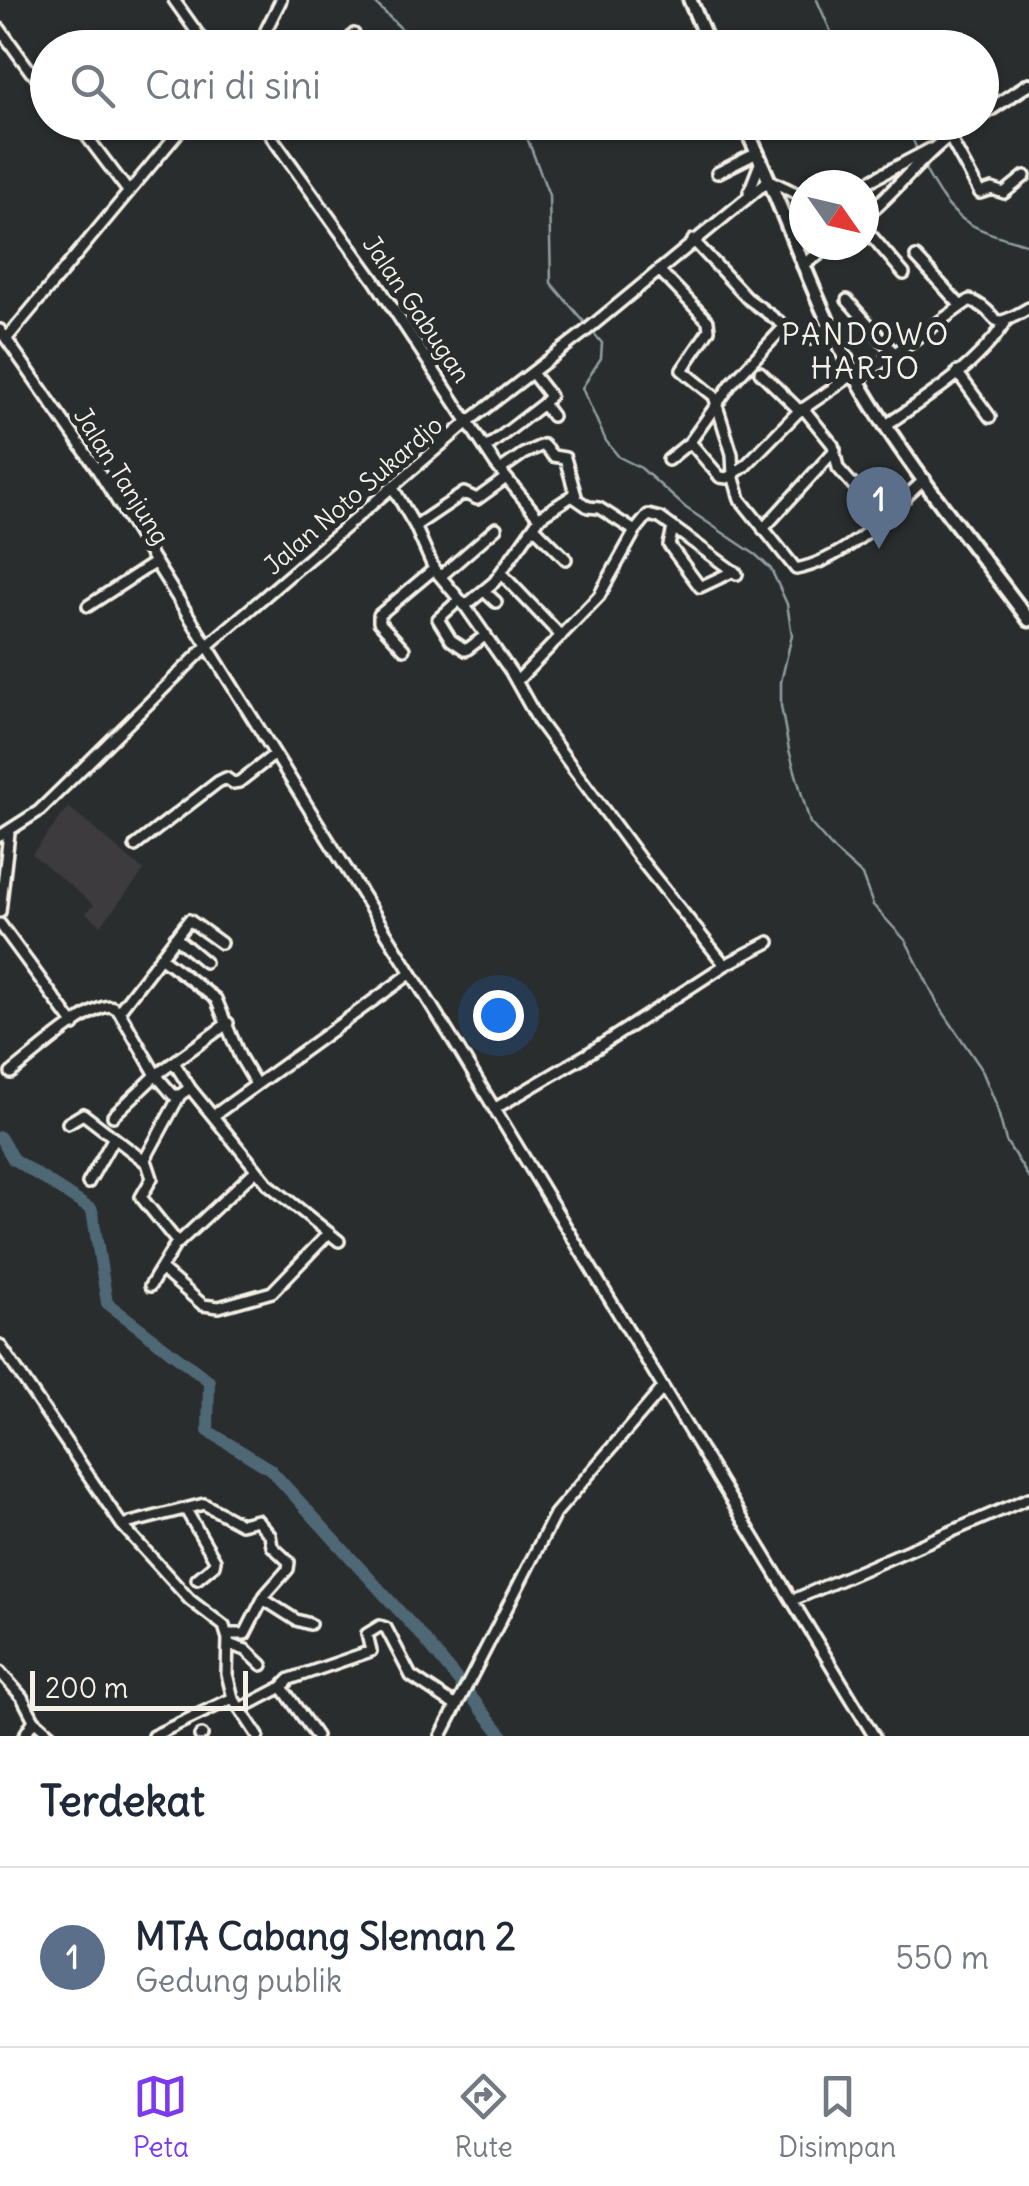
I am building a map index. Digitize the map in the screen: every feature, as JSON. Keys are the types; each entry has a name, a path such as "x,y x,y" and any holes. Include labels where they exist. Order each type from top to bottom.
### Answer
{"main road":[{"path":"690,0 702,30"},
{"path":"751,140 829,327 856,377 886,425 1029,620"}],"street":[{"path":"174,0 195,30"},
{"path":"266,30 281,0"},
{"path":"0,29 30,70"},
{"path":"999,104 1029,84"},
{"path":"89,140 128,192"},
{"path":"4,334 172,140"},
{"name":"Jalan Gabugan","path":"274,140 375,281 536,523 566,559"},
{"path":"879,176 943,140"},
{"path":"951,140 980,193 992,189 1004,193 1028,177"},
{"path":"879,204 930,149"},
{"path":"718,173 759,157"},
{"name":"Jalan Noto Sukardjo","path":"745,199 756,180 759,157"},
{"path":"770,180 789,190"},
{"name":"Jalan Noto Sukardjo","path":"4,834 38,810 206,646 469,421 770,180"},
{"path":"668,460 690,442 716,404 785,326 747,298 693,240"},
{"path":"879,245 904,274"},
{"path":"916,257 960,305"},
{"path":"803,266 811,260"},
{"path":"658,270 708,320 709,330 682,370 712,394 732,454 740,499 792,566 799,569 858,540 925,479"},
{"path":"847,300 894,353"},
{"path":"690,442 720,476 733,475 802,410 894,353 960,305 975,301 994,321 1004,323"},
{"path":"886,425 920,403 988,346 1004,323 1029,310"},
{"path":"810,339 829,327"},
{"name":"Jalan Tanjung","path":"4,334 96,469 275,754 874,1736"},
{"path":"486,448 550,396 532,372"},
{"path":"760,372 802,410 835,450 838,468 883,519"},
{"path":"957,372 990,417"},
{"path":"543,404 552,416"},
{"path":"415,526 464,493 476,499 522,454 543,445 553,456 565,458 576,496 586,506 599,508 634,531"},
{"path":"763,529 835,450"},
{"path":"392,488 438,573 486,635 546,732 640,859 725,964"},
{"path":"486,635 466,650 451,640 438,619 484,592 536,523 576,496"},
{"path":"517,681 598,596 634,531 652,514 736,572 700,587 669,544 672,528"},
{"path":"404,648 379,622 379,614 496,528"},
{"path":"88,606 154,563"},
{"path":"501,573 561,636"},
{"path":"484,592 496,602"},
{"path":"134,846 218,782 226,778 239,782 275,754"},
{"path":"0,912 4,834"},
{"path":"119,1011 191,919 221,944"},
{"path":"0,924 74,1025"},
{"path":"174,937 206,962"},
{"path":"494,1109 586,1055 725,964 769,942"},
{"path":"160,956 209,992 256,1084"},
{"path":"213,1116 410,974"},
{"path":"11,1073 74,1025 107,1006 119,1011 156,1076 173,1095 185,1092"},
{"path":"113,1116 156,1076 228,1023"},
{"path":"175,1064 185,1092 213,1116 256,1170 287,1202 339,1241"},
{"path":"144,1161 185,1092"},
{"path":"68,1123 83,1114 144,1161 152,1178 141,1196 177,1242"},
{"path":"88,1183 113,1140"},
{"path":"150,1286 177,1242 256,1170"},
{"path":"160,1268 202,1305 219,1308 272,1292 329,1233"},
{"path":"0,1345 122,1525 193,1602 217,1618 227,1639 226,1674 232,1698 254,1735"},
{"path":"440,1736 554,1514 662,1389"},
{"path":"793,1600 1029,1498"},
{"path":"122,1525 207,1504 241,1524 257,1520 262,1523 272,1546 290,1564 263,1599 245,1634 227,1639"},
{"path":"186,1510 215,1560 198,1579"},
{"path":"263,1599 296,1620 310,1624"},
{"path":"240,1709 282,1687 290,1678 371,1650 368,1632 382,1626 411,1676 456,1706"},
{"path":"227,1639 262,1665"},
{"path":"0,1672 22,1697 34,1720 52,1736"},
{"path":"282,1687 316,1736"},
{"path":"153,1736 170,1733 232,1698"},
{"path":"24,1736 34,1720"}],"shaded area":[{"path":"69,807 144,871 101,925 86,913 94,905 32,854"}],"waterway":[{"path":"372,0 403,30"},
{"path":"817,0 830,30"},
{"path":"528,140 549,195 551,283 602,343 601,358 582,388 606,441 619,457 641,468 686,508 771,569 787,604 792,635 781,682 781,706 810,823 862,875 873,905 906,941 939,1006 981,1068 1006,1141 1029,1178"},
{"path":"913,140 917,150"},
{"path":"924,167 944,201 965,221 1029,245"},
{"path":"0,1137 13,1159 92,1210 107,1303 209,1381 208,1431 270,1469 421,1635 503,1736"}],"place":[{"name":"MTA Cabang Sleman 2","path":"879,549"}],"district":[{"name":"PANDOWO HARJO","path":"866,351"}]}
